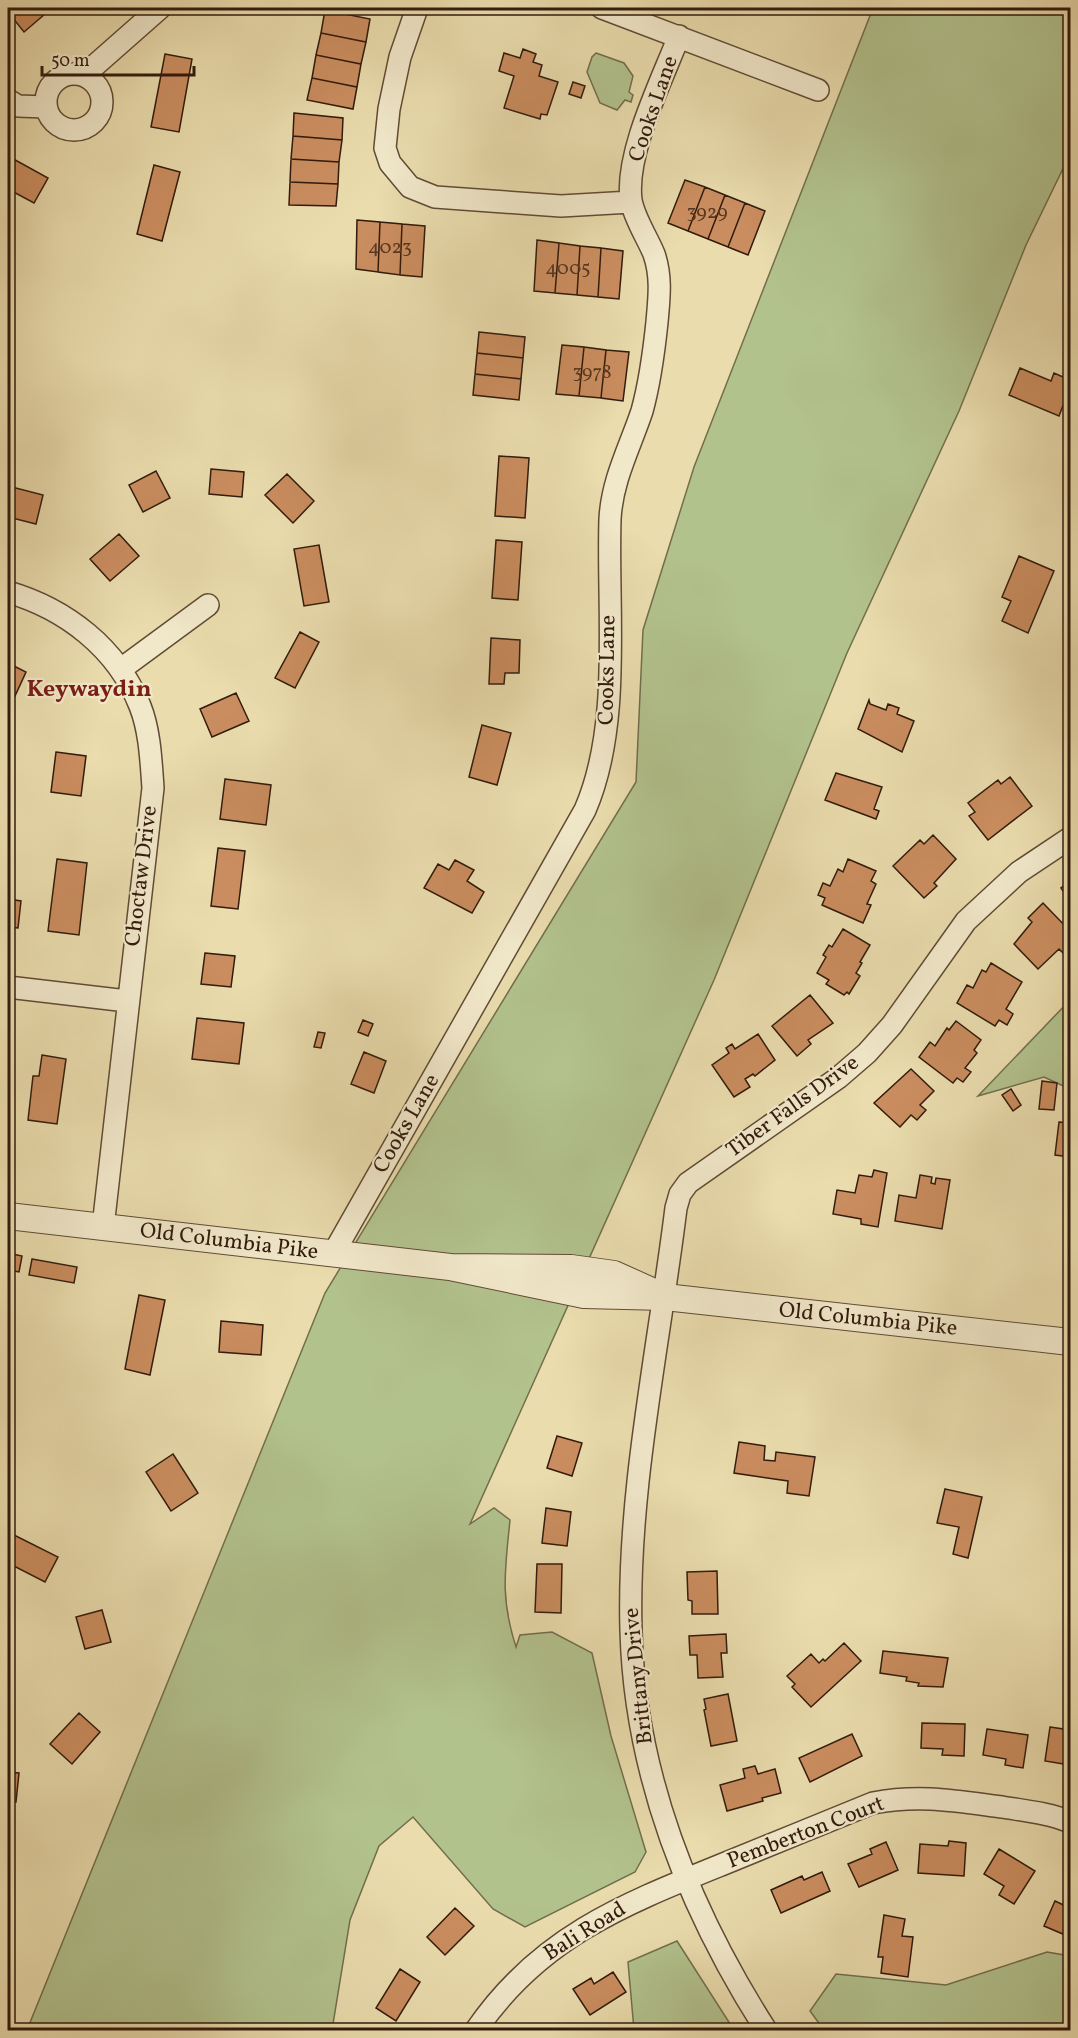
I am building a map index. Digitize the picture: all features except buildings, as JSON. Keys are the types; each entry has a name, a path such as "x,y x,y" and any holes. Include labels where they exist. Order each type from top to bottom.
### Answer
{"street":[{"path":"84,75 160,8"},
{"path":"417,8 400,57 388,109 386,148 390,163 410,187 435,197 561,206 631,202"},
{"path":"602,8 818,90"},
{"name":"Cooks Lane","path":"333,1254 573,830 596,784 606,735 610,516 621,464 642,410 651,364 660,282 654,256 631,202 631,180 640,135 679,36"},
{"path":"69,74 84,75 95,83 102,94 102,108 97,120 90,127 76,131 61,128 51,119 46,106 48,91 59,78 69,74"},
{"path":"8,100 18,106 46,106"},
{"name":"Choctaw Drive","path":"8,592 29,598 67,618 100,644 121,669 140,706 150,748 153,788 103,1227"},
{"path":"121,669 208,605"},
{"name":"Tiber Falls Drive","path":"665,1297 676,1208 680,1194 688,1183 838,1078 867,1053 892,1025 966,921 1019,872 1071,838"},
{"path":"8,987 127,1001"},
{"name":"Old Columbia Pike","path":"8,1216 450,1267 584,1295 665,1297 1071,1342"},
{"name":"Brittany Drive","path":"665,1297 635,1514 631,1634 639,1713 654,1785 685,1880 722,1957 766,2031"},
{"name":"Pemberton Court","path":"685,1880 873,1803 900,1798 932,1797 1047,1814 1071,1822"},
{"name":"Bali Road","path":"476,2031 514,1983 551,1948 628,1903 685,1880"}],"green space":[{"path":"873,8 1070,8 1070,154 1026,245 959,411 847,653 714,980 470,1524 494,1508 510,1520 505,1584 508,1613 516,1647 520,1635 552,1632 592,1653 611,1736 646,1852 635,1872 525,1927 493,1909 413,1817 379,1846 350,1920 332,2030 27,2030 325,1293 636,782 643,630 694,467"},
{"path":"596,53 624,63 633,76 629,92 633,95 631,102 625,100 617,110 600,103 587,72 592,57"},
{"path":"1070,1000 1070,1089 1044,1077 978,1096"},
{"path":"677,1941 734,2030 634,2030 628,1962"},
{"path":"1047,1952 1070,1956 1070,2030 824,2030 810,2011 836,1974 946,1985"}],"district":[{"name":"Keywaydin","path":"89,690"}]}
